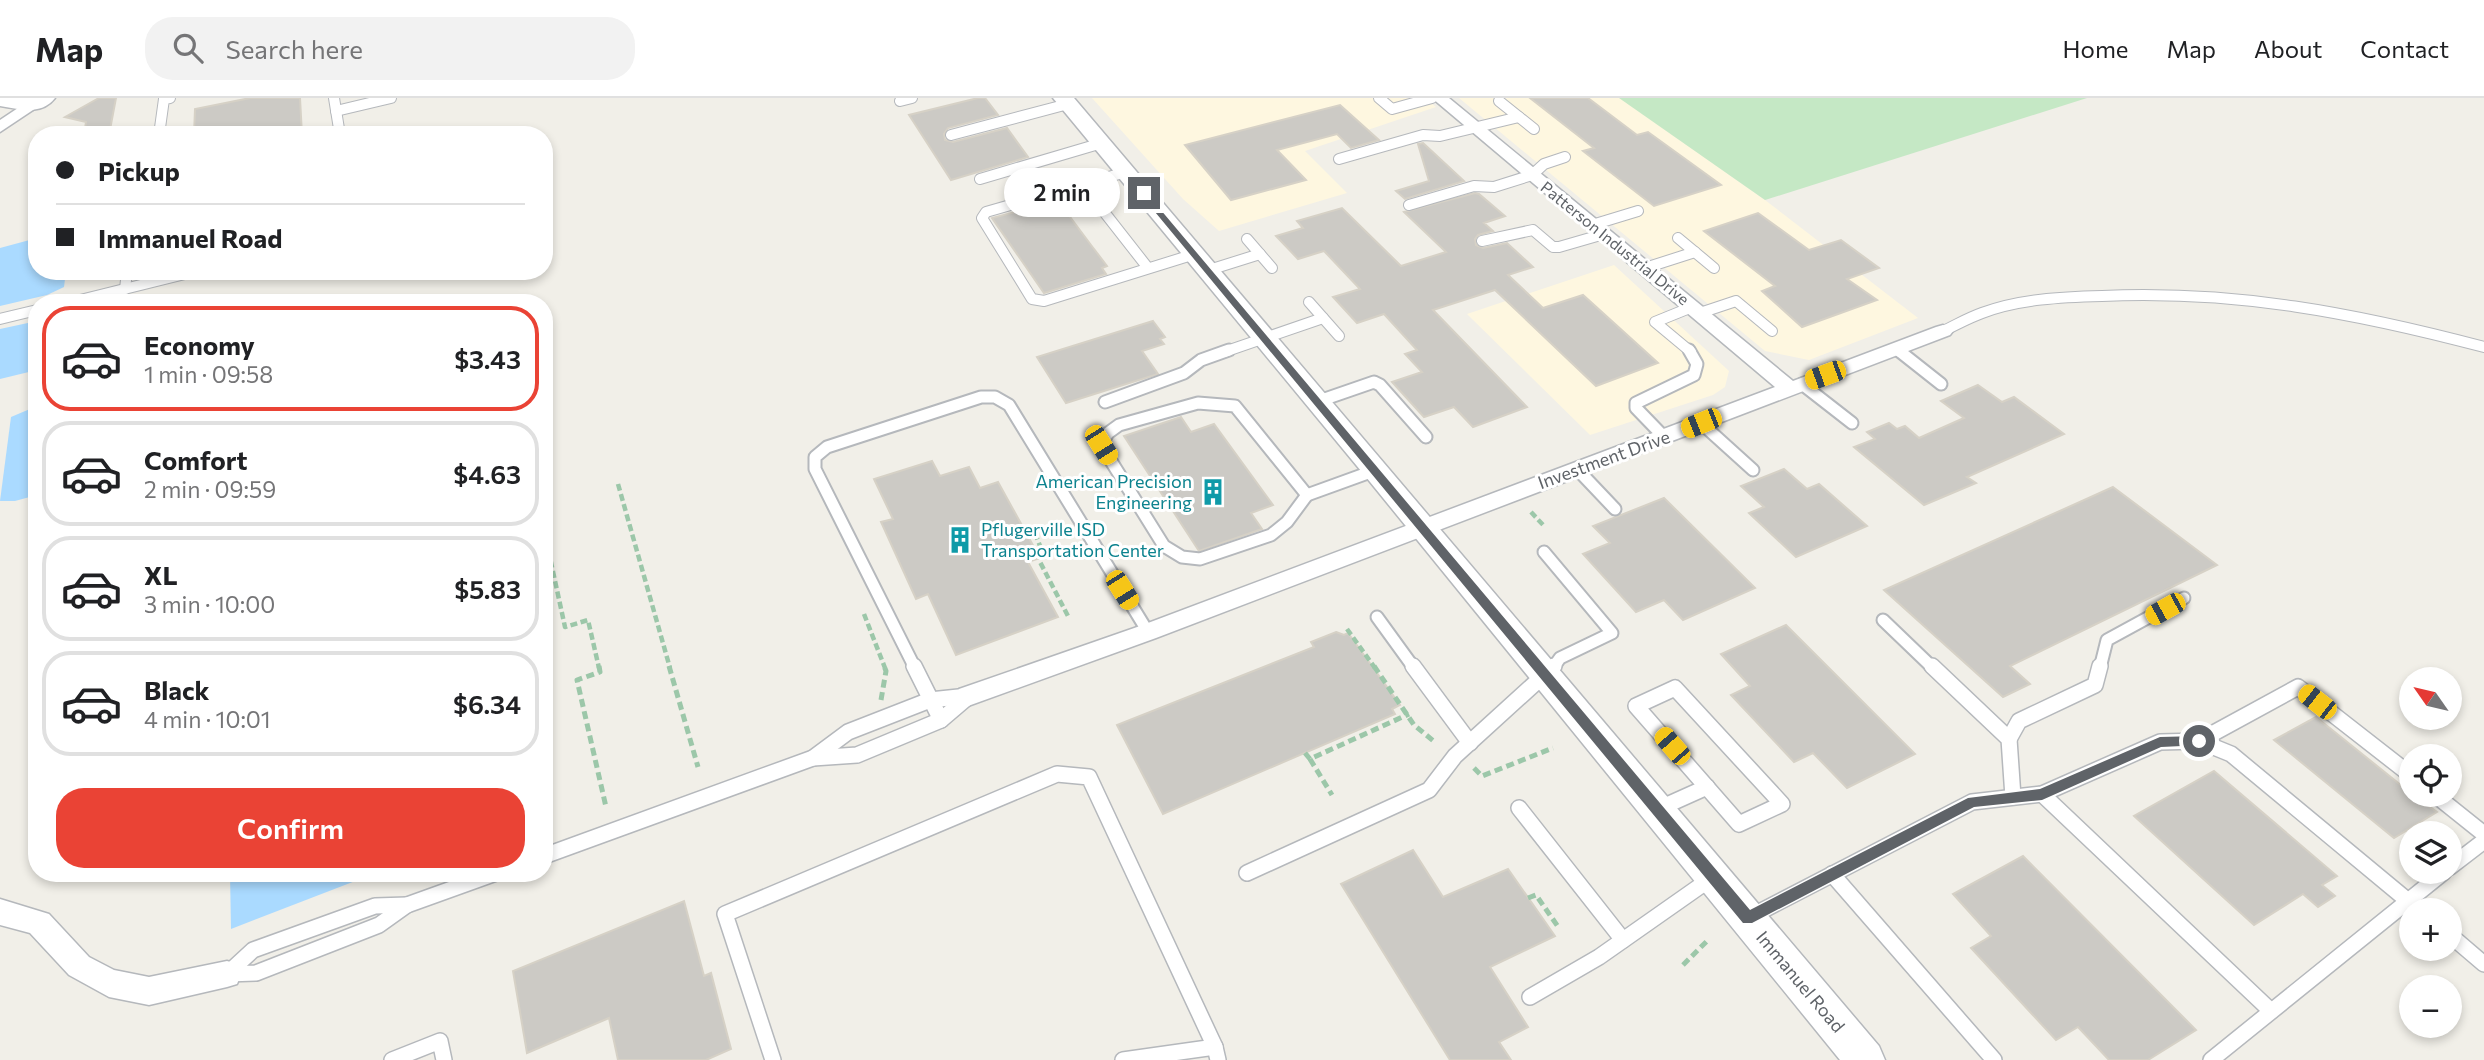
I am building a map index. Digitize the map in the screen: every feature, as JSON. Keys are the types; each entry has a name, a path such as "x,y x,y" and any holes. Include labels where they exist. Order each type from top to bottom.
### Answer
{"street":[{"name":"Patterson Industrial Drive","path":"1440,98 1696,310 1796,386"},
{"path":"0,100 37,102"},
{"name":"Immanuel Road","path":"1066,101 1319,401 1865,1060"},
{"path":"0,127 37,102"},
{"name":"Investment Drive","path":"968,696 1148,632 1943,331"},
{"path":"0,912 39,923 79,966 109,983 149,991 227,974"}],"lane":[{"path":"160,126 164,99 170,98"},
{"path":"334,98 338,126"},
{"path":"336,111 391,98"},
{"path":"900,101 912,98"},
{"path":"1379,98 1392,109 1433,98"},
{"path":"951,135 1066,101"},
{"path":"1499,101 1534,129"},
{"path":"1339,159 1423,135 1440,136 1519,117"},
{"path":"980,179 1102,144"},
{"path":"1409,205 1474,186 1494,187 1532,175 1544,164 1565,157"},
{"path":"1126,172 986,212 982,218 1032,299 1044,301 1148,268 1260,254"},
{"path":"1083,185 1148,268"},
{"path":"1482,241 1532,230 1553,247 1559,247 1638,211"},
{"path":"1678,238 1714,268"},
{"path":"1247,239 1272,268"},
{"path":"1645,268 1695,252"},
{"path":"125,289 126,280"},
{"path":"105,294 161,280"},
{"path":"1943,331 1983,313 2059,299 2133,293 2215,294 2299,303 2394,323 2484,347"},
{"path":"1309,302 1339,336"},
{"path":"1665,438 1636,408 1636,403 1694,375 1698,364 1691,352 1656,322 1736,302 1772,331"},
{"path":"0,319 28,312"},
{"path":"1105,401 1184,373 1201,360 1323,318"},
{"path":"1896,349 1941,383"},
{"path":"1319,401 1374,382 1380,385 1426,438"},
{"path":"1796,386 1852,423"},
{"path":"941,720 816,469 815,457 827,447 970,399 985,395 1000,397 1009,405 1148,632"},
{"path":"1307,495 1235,406 1198,403 1119,425 1108,433 1101,445 1164,546 1182,557 1200,559 1271,535 1287,522 1307,495 1376,470"},
{"path":"1701,423 1753,470"},
{"path":"1578,470 1615,509"},
{"path":"1247,873 1429,790 1455,756 1547,675 1560,658 1612,633 1544,552"},
{"path":"2013,797 2009,739 2019,721 2095,685 2107,640 2185,598"},
{"path":"1377,617 1470,743"},
{"path":"1883,620 2009,739"},
{"path":"2199,741 2298,687 2399,766"},
{"path":"1675,688 1782,804 1740,824 1707,787 1681,756 1636,706 1675,688"},
{"path":"813,758 848,732 930,700 968,696"},
{"path":"553,853 813,758 857,755 941,720 968,696"},
{"path":"1748,918 1972,802 2042,794 2160,742 2199,741 2231,754 2405,898"},
{"path":"773,1060 724,914 1057,774 1089,778 1216,1053 1123,1060"},
{"path":"1658,810 1707,787"},
{"path":"2042,794 2271,1011"},
{"path":"2450,807 2484,834"},
{"path":"1519,808 1623,940"},
{"path":"2462,858 2484,841"},
{"path":"1832,874 1994,1060"},
{"path":"1530,997 1623,940 1713,876"},
{"path":"227,974 256,973 379,925 407,905 471,882"},
{"path":"2420,898 2433,884"},
{"path":"227,974 253,950 375,906 407,905"},
{"path":"2211,1060 2271,1011 2399,915"},
{"path":"2462,945 2484,964"},
{"path":"392,1060 440,1041 444,1060"}],"path":[{"path":"618,484 698,767"},
{"path":"1531,512 1544,527"},
{"path":"1035,533 1042,551 1040,562 1068,616"},
{"path":"553,572 565,627 588,620 600,672 578,680 606,807"},
{"path":"864,614 886,671 881,702"},
{"path":"1347,629 1409,714 1414,725 1436,743"},
{"path":"1310,759 1409,714"},
{"path":"1474,768 1482,776 1553,748"},
{"path":"1305,753 1332,795"},
{"path":"1528,898 1536,895 1559,928"},
{"path":"1683,965 1708,940"}],"shaded area":[{"path":"1092,98 1425,98 1436,107 1305,151 1347,193 1219,231 1183,199"},
{"path":"1459,98 1620,98 1765,200 1918,318 1809,360 1765,351"},
{"path":"1614,265 1729,371 1725,387 1713,395 1590,435 1467,314"}],"green space":[{"path":"1619,98 2087,98 1765,200"}],"water":[{"path":"28,240 28,280 65,280 64,287 49,294 28,294 28,299 0,306 0,248"},
{"path":"28,323 28,372 0,379 0,329"},
{"path":"28,410 28,497 0,501 11,417"},
{"path":"230,882 353,882 231,929"}],"building":[{"path":"99,98 116,98 111,126 85,126 86,122 65,117"},
{"path":"250,98 300,98 302,126 194,126 195,109"},
{"path":"985,98 998,115 948,128 944,134 945,140 953,142 1007,128 1028,157 951,180 909,115"},
{"path":"1530,98 1588,98 1637,135 1648,132 1721,185 1654,206 1583,151 1594,148"},
{"path":"1340,105 1379,140 1351,148 1337,134 1277,150 1306,180 1231,200 1185,145"},
{"path":"1423,143 1464,181 1405,199 1396,191 1429,181 1418,144"},
{"path":"1475,193 1505,216 1484,223 1493,231 1478,235 1475,239 1476,245 1483,248 1507,243 1533,267 1508,275 1543,308 1583,295 1658,363 1596,386 1495,290 1433,310 1527,407 1473,427 1454,407 1424,417 1392,382 1422,372 1405,354 1417,350 1384,314 1357,323 1333,297 1360,289 1324,251 1298,259 1276,236 1303,228 1297,221 1342,208 1401,266 1446,252 1404,212"},
{"path":"1053,202 1060,210 1064,209 1107,266 1102,268 1106,274 1044,293 992,218"},
{"path":"1758,213 1809,250 1841,240 1879,268 1847,279 1877,300 1802,327 1762,291 1775,286 1704,231"},
{"path":"1153,321 1165,337 1160,339 1164,344 1142,351 1158,374 1066,403 1037,357"},
{"path":"1978,385 2002,402 2014,397 2064,434 1967,477 1976,483 1924,505 1854,447 1875,439 1867,432 1889,423 1897,429 1905,426 1919,438 1964,418 1941,401"},
{"name":"American Precision Engineering","path":"1181,417 1191,432 1214,424 1273,505 1251,513 1262,529 1199,551 1124,436"},
{"name":"Pflugerville ISD Transportation Center","path":"932,461 940,476 969,467 980,488 998,482 1040,558 1028,562 1058,617 956,655 928,594 916,599 881,522 893,519 874,479"},
{"path":"1784,469 1807,489 1819,484 1867,526 1796,557 1749,513 1764,507 1741,486"},
{"path":"2113,487 2217,565 2010,666 2030,684 2003,697 1884,590"},
{"path":"1664,498 1755,588 1683,620 1664,600 1636,612 1583,554 1610,543 1593,526"},
{"path":"1786,625 1915,754 1847,788 1813,753 1794,762 1731,695 1750,686 1721,654"},
{"path":"1336,632 1344,635 1348,633 1390,691 1400,705 1392,709 1395,714 1163,814 1117,725 1314,647 1311,642"},
{"path":"2316,717 2399,784 2399,807 2430,807 2437,812 2422,821 2399,821 2399,835 2394,838 2274,740"},
{"path":"2214,771 2337,876 2322,885 2335,896 2318,907 2303,894 2254,925 2134,816"},
{"path":"1413,850 1443,897 1508,869 1555,936 1490,967 1528,1027 1499,1042 1511,1060 1450,1060 1341,884"},
{"path":"2023,856 2196,1030 2148,1060 2109,1060 2078,1027 2056,1040 1971,948 1991,936 1953,894"},
{"path":"684,901 704,976 711,973 731,1049 706,1060 618,1060 609,1018 527,1053 513,971"}],"place":[{"name":"American Precision Engineering","path":"1213,492"},
{"name":"Pflugerville ISD Transportation Center","path":"960,540"}],"route":[{"path":"1144,193 1748,918 1972,802 2042,794 2160,742 2199,741"}]}
